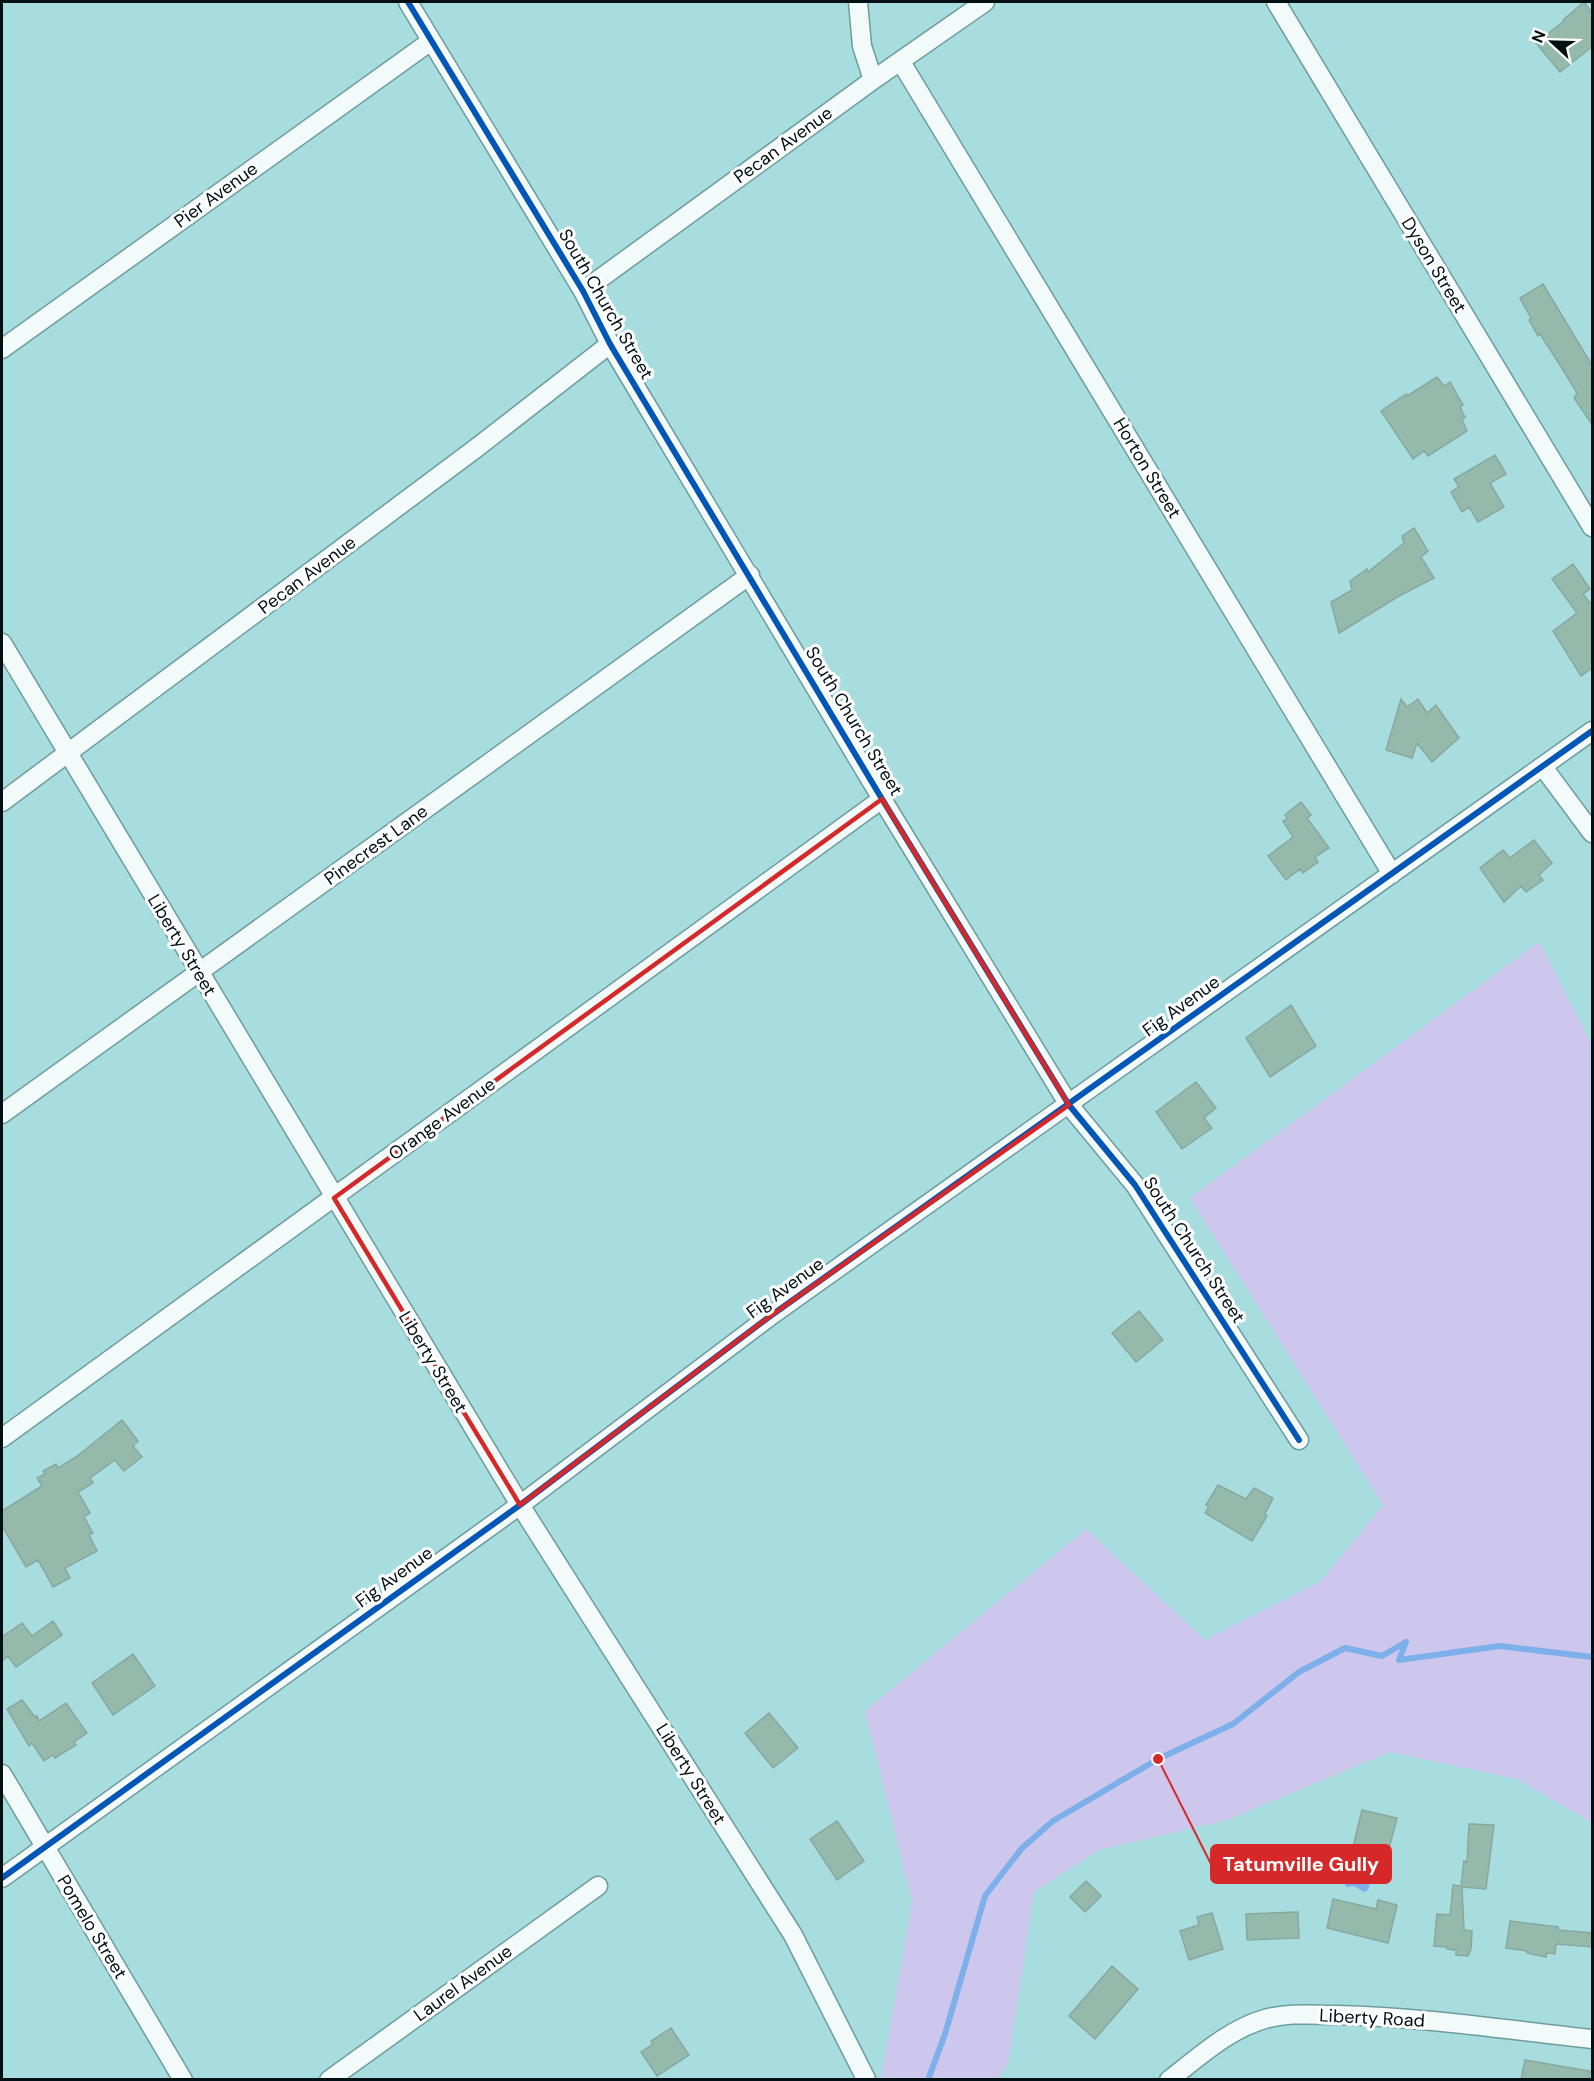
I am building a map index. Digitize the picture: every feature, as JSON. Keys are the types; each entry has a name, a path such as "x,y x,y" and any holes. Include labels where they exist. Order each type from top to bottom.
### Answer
{"street":[{"name":"South Church Street","path":"408,2 583,291 610,344 882,799 1069,1105 1135,1185 1299,1440"},
{"path":"858,2 862,46 873,80"},
{"name":"Pecan Avenue","path":"583,291 873,80 902,62 985,2"},
{"name":"Dyson Street","path":"1276,2 1593,527"},
{"name":"Pier Avenue","path":"2,349 431,41"},
{"name":"Horton Street","path":"902,62 1392,874"},
{"name":"Pecan Avenue","path":"2,802 466,456 610,344"},
{"name":"Pinecrest Lane","path":"2,1114 750,575"},
{"name":"Liberty Street","path":"2,643 67,755 519,1505 793,1935 866,2079"},
{"name":"Fig Avenue","path":"2,1878 519,1505 769,1317 1593,731"},
{"path":"1543,766 1593,833"},
{"name":"Orange Avenue","path":"2,1438 882,799"},
{"name":"Pomelo Street","path":"2,1774 183,2079"},
{"name":"Laurel Avenue","path":"329,2079 598,1886"},
{"name":"Liberty Road","path":"1169,2079 1223,2040 1244,2028 1265,2019 1287,2015 1408,2019 1593,2039"}],"highlighted area":[{"path":"882,799 1069,1105 769,1317 520,1505 334,1198"}],"shaded area":[{"path":"1539,942 1592,1045 1592,1823 1517,1779 1390,1752 1227,1820 1099,1850 1034,1892 1008,2064 998,2079 881,2079 912,1902 865,1711 1086,1529 1205,1640 1321,1581 1383,1505 1190,1198"}],"water":[{"path":"1348,1869 1366,1873 1371,1879 1368,1890 1364,1892 1354,1886 1346,1887 1343,1874"}],"building":[{"path":"1584,2 1593,14 1593,46 1560,72 1536,43"},
{"path":"1543,284 1593,367 1593,426 1574,398 1577,393 1565,373 1540,334 1538,336 1520,298"},
{"path":"1437,377 1444,386 1450,382 1463,405 1460,407 1465,417 1462,420 1467,431 1428,456 1424,451 1413,459 1381,411"},
{"path":"1495,455 1506,474 1490,483 1504,507 1478,522 1469,507 1462,512 1451,492 1459,487 1454,479"},
{"path":"1414,528 1428,551 1421,557 1434,578 1399,596 1339,633 1331,602 1352,590 1350,581 1367,569 1368,572 1404,543 1402,536"},
{"path":"1573,564 1590,589 1583,594 1590,603 1593,601 1593,667 1581,676 1553,631 1577,613 1552,579"},
{"path":"1401,699 1407,707 1418,699 1427,713 1436,705 1459,738 1432,762 1417,743 1412,758 1386,750"},
{"path":"1301,802 1311,815 1307,818 1329,848 1315,857 1318,862 1303,873 1300,869 1286,880 1268,856 1293,837 1283,821 1287,819 1285,815"},
{"path":"1534,840 1552,863 1539,875 1543,880 1526,892 1521,886 1504,902 1480,868 1503,850 1510,858"},
{"path":"1291,1005 1316,1046 1270,1077 1246,1038"},
{"path":"1196,1082 1216,1108 1204,1118 1212,1128 1182,1149 1156,1112"},
{"path":"1139,1311 1163,1340 1136,1362 1112,1333"},
{"path":"122,1420 138,1441 133,1446 142,1457 124,1471 115,1460 90,1478 93,1483 78,1492 90,1513 84,1517 93,1533 89,1535 97,1551 65,1568 70,1578 53,1587 38,1560 26,1567 2,1526 2,1511 42,1486 37,1478 45,1474 43,1471 56,1464 58,1468 76,1457"},
{"path":"1218,1485 1246,1499 1254,1488 1273,1498 1265,1514 1267,1516 1252,1541 1205,1513 1209,1506 1206,1505"},
{"path":"53,1621 62,1635 16,1667 8,1656 2,1661 2,1637 22,1623 32,1636"},
{"path":"133,1654 155,1686 113,1715 92,1683"},
{"path":"22,1700 39,1721 66,1703 87,1733 74,1742 76,1745 55,1758 53,1755 44,1761 32,1743 29,1746 7,1709"},
{"path":"769,1713 798,1748 773,1768 745,1733"},
{"path":"1362,1810 1397,1818 1387,1856 1353,1847"},
{"path":"837,1821 864,1861 837,1880 810,1839"},
{"path":"1469,1824 1494,1825 1486,1889 1462,1887 1464,1930 1472,1931 1471,1949 1468,1956 1456,1955 1456,1950 1447,1949 1447,1947 1434,1946 1437,1914 1450,1915 1453,1885 1461,1886 1464,1861 1467,1862"},
{"path":"1086,1881 1101,1896 1085,1912 1070,1897"},
{"path":"1333,1899 1376,1909 1378,1900 1397,1905 1388,1943 1327,1928"},
{"path":"1298,1912 1299,1938 1247,1940 1246,1914"},
{"path":"1212,1913 1223,1949 1189,1960 1180,1931 1199,1925 1197,1917"},
{"path":"1510,1921 1558,1927 1558,1930 1593,1933 1593,1947 1556,1944 1555,1954 1547,1953 1546,1957 1506,1948"},
{"path":"1112,1966 1138,1989 1095,2039 1069,2016"},
{"path":"671,2028 689,2055 657,2076 641,2052 653,2044 651,2041"},
{"path":"1525,2060 1590,2071 1589,2079 1521,2079"}],"waterway":[{"path":"928,2080 945,2034 985,1896 1022,1848 1053,1821 1158,1759 1233,1724 1299,1672 1345,1648 1382,1656 1406,1642 1399,1660 1500,1646 1592,1657"}],"cycle path":[{"path":"408,2 583,291 610,344 882,799 1069,1105 1135,1185 1299,1440"},
{"path":"2,1878 520,1505 769,1317 1592,731"}],"place":[{"name":"Tatumville Gully","path":"1158,1759"}]}
